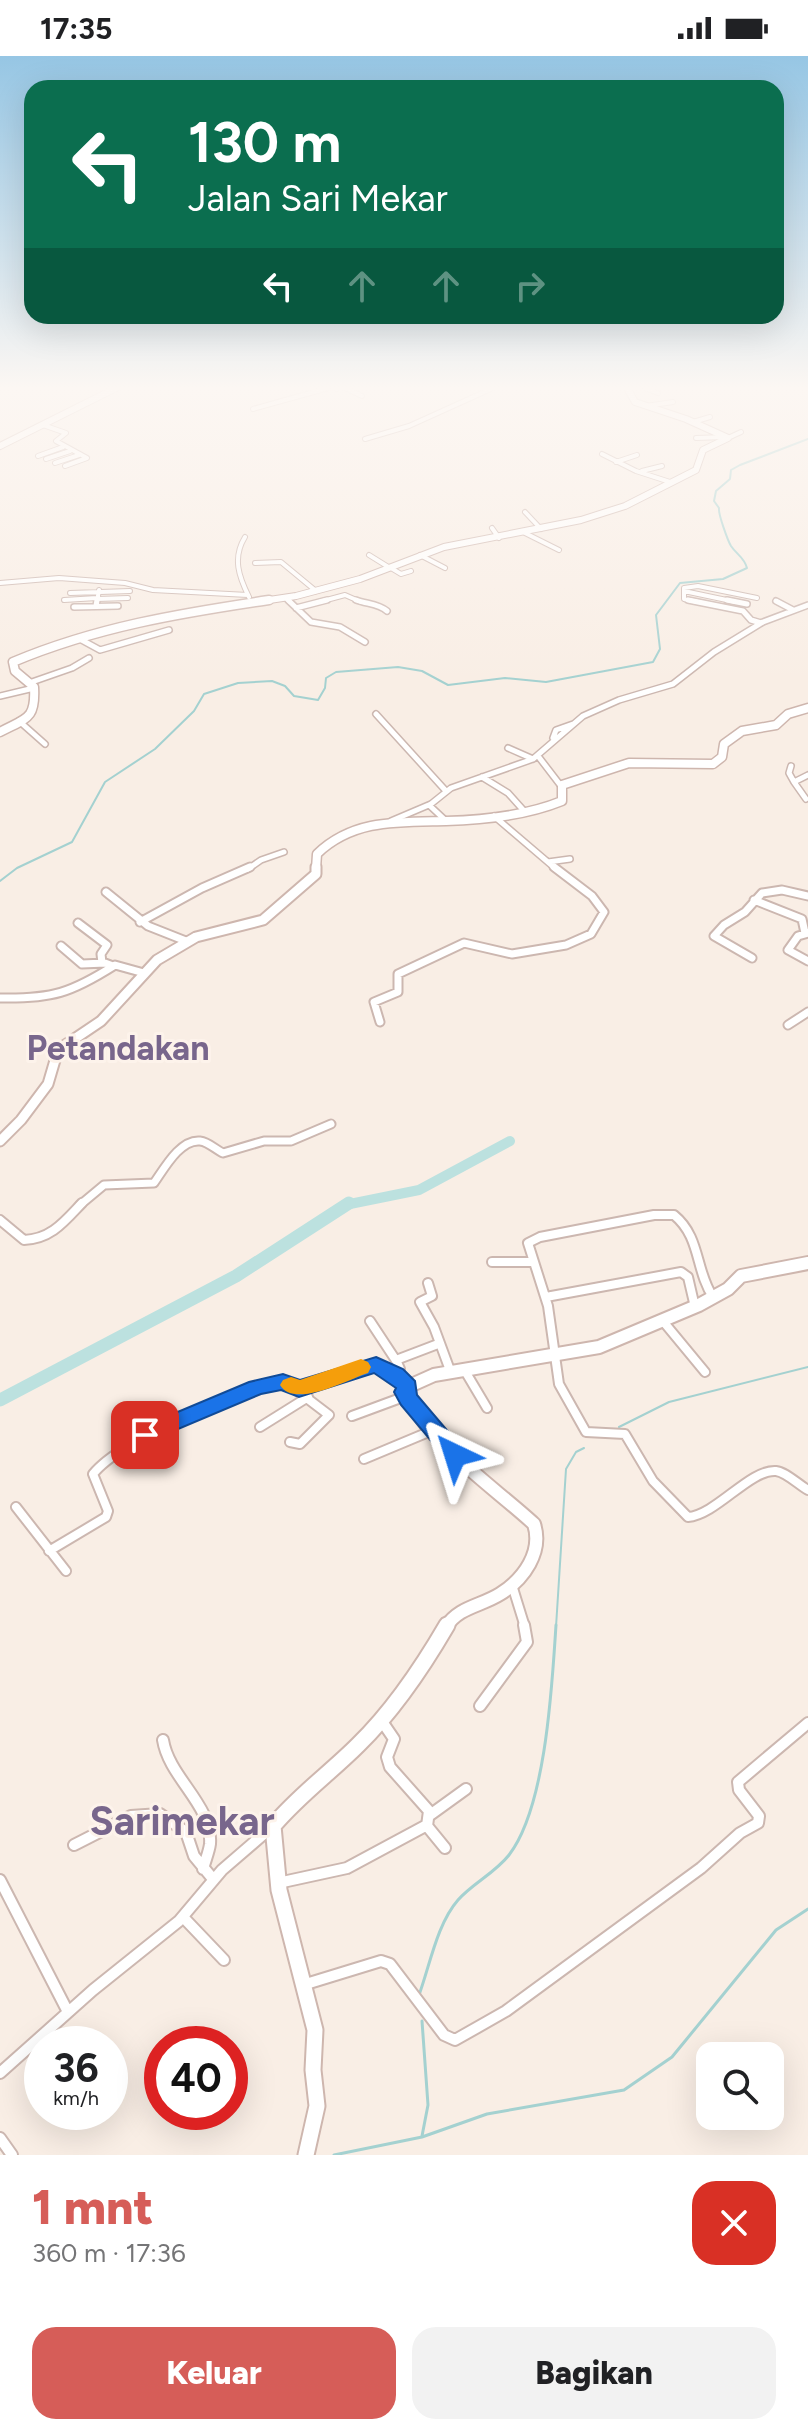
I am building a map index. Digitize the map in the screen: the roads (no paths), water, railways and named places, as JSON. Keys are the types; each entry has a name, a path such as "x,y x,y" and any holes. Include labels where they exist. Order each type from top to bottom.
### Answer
{"street":[{"path":"97,599 103,586 250,599 286,598 391,568 450,546 525,533 625,506 663,486"},
{"path":"525,512 541,529"},
{"path":"492,528 499,538"},
{"path":"525,533 559,550"},
{"path":"245,537 236,562 250,599"},
{"path":"369,555 401,574 411,571"},
{"path":"420,555 445,568"},
{"path":"255,563 281,562 290,573 316,591"},
{"path":"0,583 54,578 125,583 140,588"},
{"path":"757,598 698,586 684,588 684,599 743,611 751,620 761,623"},
{"path":"74,607 130,591"},
{"path":"684,591 747,604"},
{"path":"70,593 118,606"},
{"path":"296,608 346,595 371,606 380,605 387,611"},
{"path":"64,600 128,598"},
{"path":"286,598 311,622 340,627 365,642"},
{"path":"0,732 35,712 32,685 15,671 13,662 76,637 250,599"},
{"path":"776,601 793,610"},
{"path":"383,824 429,805 446,791 535,757 554,740 556,730 576,724 583,716 619,700 673,684 714,652 761,623 808,605"},
{"path":"76,637 100,650 169,630"},
{"path":"72,658 80,663"},
{"path":"0,696 32,685 89,658"},
{"path":"59,673 66,678"},
{"path":"561,786 612,771 626,763 646,765 668,761 713,764 722,757 724,744 742,731 776,725 788,714 808,708"},
{"path":"376,714 446,791"},
{"path":"19,721 45,744"},
{"path":"0,1141 14,1130 48,1084 58,1050 101,1021 157,960 186,941 253,924 273,914 316,874 317,854 326,844 352,831 383,824 444,819 462,821 525,812 562,801 561,786 535,757 508,748"},
{"path":"791,766 789,773 806,799"},
{"path":"794,782 808,775"},
{"path":"482,777 508,793 525,812"},
{"path":"429,805 444,819"},
{"path":"380,1022 374,1002 398,992 397,975 460,944 471,942 517,954 556,948 591,934 604,912 602,906 494,816"},
{"path":"140,922 191,893 241,874 261,860 284,852"},
{"path":"548,862 570,859"},
{"path":"752,958 721,943 714,936 725,923 748,909 754,900 773,890 795,890 808,896"},
{"path":"106,892 140,922 186,941"},
{"path":"754,900 802,919 806,933 790,942 788,950 808,961"},
{"path":"78,923 107,945 101,954 102,963"},
{"path":"61,946 82,964 102,963 144,973"},
{"path":"0,998 42,999 82,986 113,966"},
{"path":"788,1025 808,1012"},
{"path":"0,1220 24,1240 39,1239 50,1234 104,1186 154,1183 164,1165 194,1141 203,1142 223,1153 264,1141 291,1141 331,1124"},
{"path":"713,1297 707,1289 700,1257 688,1228 678,1217 669,1214 528,1243 546,1297 563,1392 586,1432 592,1435 625,1434 647,1472 688,1517 700,1516 740,1487 772,1471 778,1471 808,1490"},
{"path":"492,1262 533,1262"},
{"path":"352,1416 404,1386 427,1377 612,1343 695,1307 741,1276 808,1263"},
{"path":"546,1297 681,1272 688,1277 695,1307"},
{"path":"428,1283 432,1297 420,1302 434,1327 438,1344 487,1408"},
{"path":"662,1320 705,1372"},
{"path":"370,1321 396,1360 404,1386"},
{"path":"396,1360 438,1344"},
{"path":"0,2073 183,1917 213,1879 250,1843 273,1826 296,1798 357,1746 381,1720 423,1666 453,1615 500,1594 512,1585 535,1555 535,1527 460,1460 434,1430 404,1386 378,1365 368,1365 298,1389"},
{"path":"49,1551 106,1517 108,1511 93,1474 133,1442 257,1387 283,1382 298,1389 329,1417 300,1444 290,1442"},
{"path":"260,1427 308,1397"},
{"path":"364,1459 434,1430"},
{"path":"16,1507 66,1571"},
{"path":"480,1706 527,1642 522,1610 512,1585"},
{"path":"381,1720 394,1739 387,1757 390,1767 429,1820 445,1848"},
{"path":"306,1984 381,1961 390,1964 444,2035 455,2040 465,2037 506,2011 758,1823 759,1816 739,1790 738,1782 808,1723"},
{"path":"163,1740 167,1762 208,1829 210,1845 203,1869"},
{"path":"278,1883 347,1868 429,1820 466,1789"},
{"path":"74,1845 131,1816 160,1814 186,1832 194,1856 213,1879"},
{"path":"273,1826 278,1883 306,1984 315,2030 313,2070 317,2106 308,2151"},
{"path":"0,1880 68,2012"},
{"path":"183,1917 224,1960"},
{"path":"0,2138 12,2155"}],"waterway":[{"path":"0,881 17,868 72,842 105,782 155,749 194,711 204,694 238,683 272,681 285,686 294,696 318,700 325,688 326,678 336,672 398,667 422,671 448,685 505,678 546,682 653,662 660,649 656,615 680,583 723,579 747,568 731,546 714,501 716,491 722,486"},
{"path":"346,1205 419,1190 510,1141"},
{"path":"0,1400 236,1276 346,1205"},
{"path":"619,1427 669,1402 808,1367"},
{"path":"556,1627 566,1469 576,1452 584,1448"},
{"path":"419,1995 439,1933 451,1910 464,1894 509,1855 531,1807 545,1745 556,1625"},
{"path":"334,2155 422,2137 487,2114 624,2090 672,2057 776,1930 808,1909"},
{"path":"422,2021 428,2105 422,2136"}],"district":[{"name":"Petandakan","path":"118,1048"},
{"name":"Sarimekar","path":"182,1821"}]}
